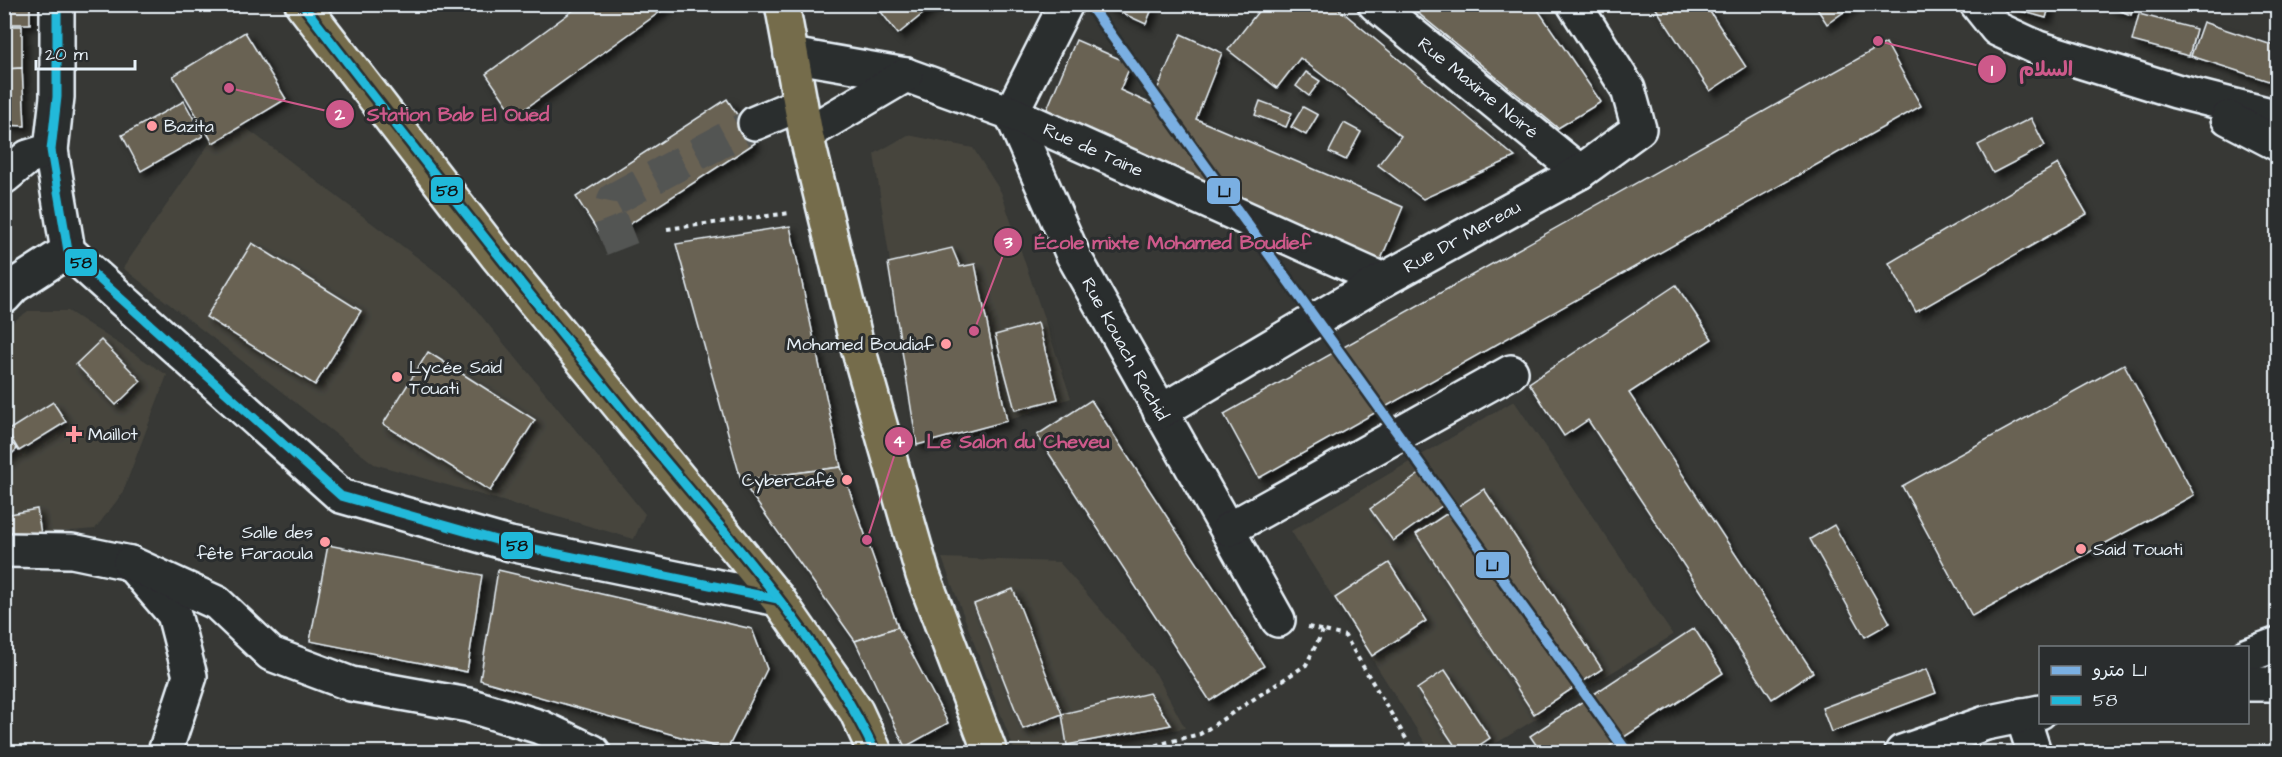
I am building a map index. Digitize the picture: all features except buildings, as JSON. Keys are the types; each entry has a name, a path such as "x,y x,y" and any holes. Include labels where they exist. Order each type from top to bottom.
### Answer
{"main road":[{"path":"302,4 496,255 778,599 856,711 875,753"},
{"path":"782,4 803,119 856,341 914,544 990,753"}],"street":[{"path":"57,4 57,97 51,150 68,251 341,496 510,544 778,599"},
{"path":"1011,113 1066,4"},
{"name":"Rue Maxime Noiré","path":"1375,4 1580,172"},
{"name":"Rue Dr Mereau","path":"1160,412 1383,280 1580,172 1639,129 1628,89 1574,4"},
{"path":"1977,4 1997,29 2038,48 2176,91 2277,117"},
{"name":"Rue de Taine","path":"791,56 906,75 1011,113 1383,280"},
{"path":"754,123 803,119 906,75"},
{"path":"2176,91 2277,144"},
{"name":"Rue Kouach Rachid","path":"1011,113 1073,255 1160,412 1229,529 1278,620"},
{"path":"4,177 28,157 51,150"},
{"path":"4,297 14,286 68,251"},
{"path":"1229,529 1511,372"},
{"path":"4,550 72,551 130,563 217,603 271,654 351,684 468,705 499,714 540,727 593,753"},
{"path":"130,563 174,614 190,676 165,753"},
{"path":"2249,654 2277,644"},
{"path":"1902,753 1986,723 2031,714 2034,753"}],"path":[{"path":"668,229 794,213"},
{"path":"1278,620 1345,636 1414,753"},
{"path":"1129,753 1200,734 1306,665 1323,631"}],"shaded area":[{"name":"Lycée Said Touati","path":"229,115 459,289 645,514 634,539 374,464 123,268"},
{"path":"908,135 973,148 1001,192 1071,398 1007,421 917,445 874,154"},
{"name":"Maillot","path":"28,311 68,311 167,375 122,494 95,529 24,535 5,533 4,328"},
{"path":"1514,401 1673,635 1482,752 1431,752 1291,531"},
{"path":"942,558 1059,562 1156,674 1185,728 1055,752 1015,752"}],"tunnel":[{"path":"622,249 610,218 614,199 755,123"}],"metro line":[{"name":"L1","path":"1089,4 1627,752"}],"transit line":[{"name":"58","path":"57,4 57,97 51,150 68,251 341,496 510,544 778,599"},
{"name":"58","path":"302,4 549,318 764,580 825,664 875,752"}],"place":[{"name":"السلام","path":"1878,41"},
{"name":"Station Bab El Oued","path":"229,88"},
{"name":"Bazita","path":"152,126"},
{"name":"École mixte Mohamed Boudief","path":"974,331"},
{"name":"Mohamed Boudiaf","path":"946,344"},
{"name":"Lycée Said Touati","path":"397,377"},
{"name":"Maillot","path":"74,434"},
{"name":"Cybercafé","path":"847,480"},
{"name":"Le Salon du Cheveu","path":"867,540"},
{"name":"Salle des fête Faraoula","path":"325,542"},
{"name":"Said Touati","path":"2081,549"}]}
